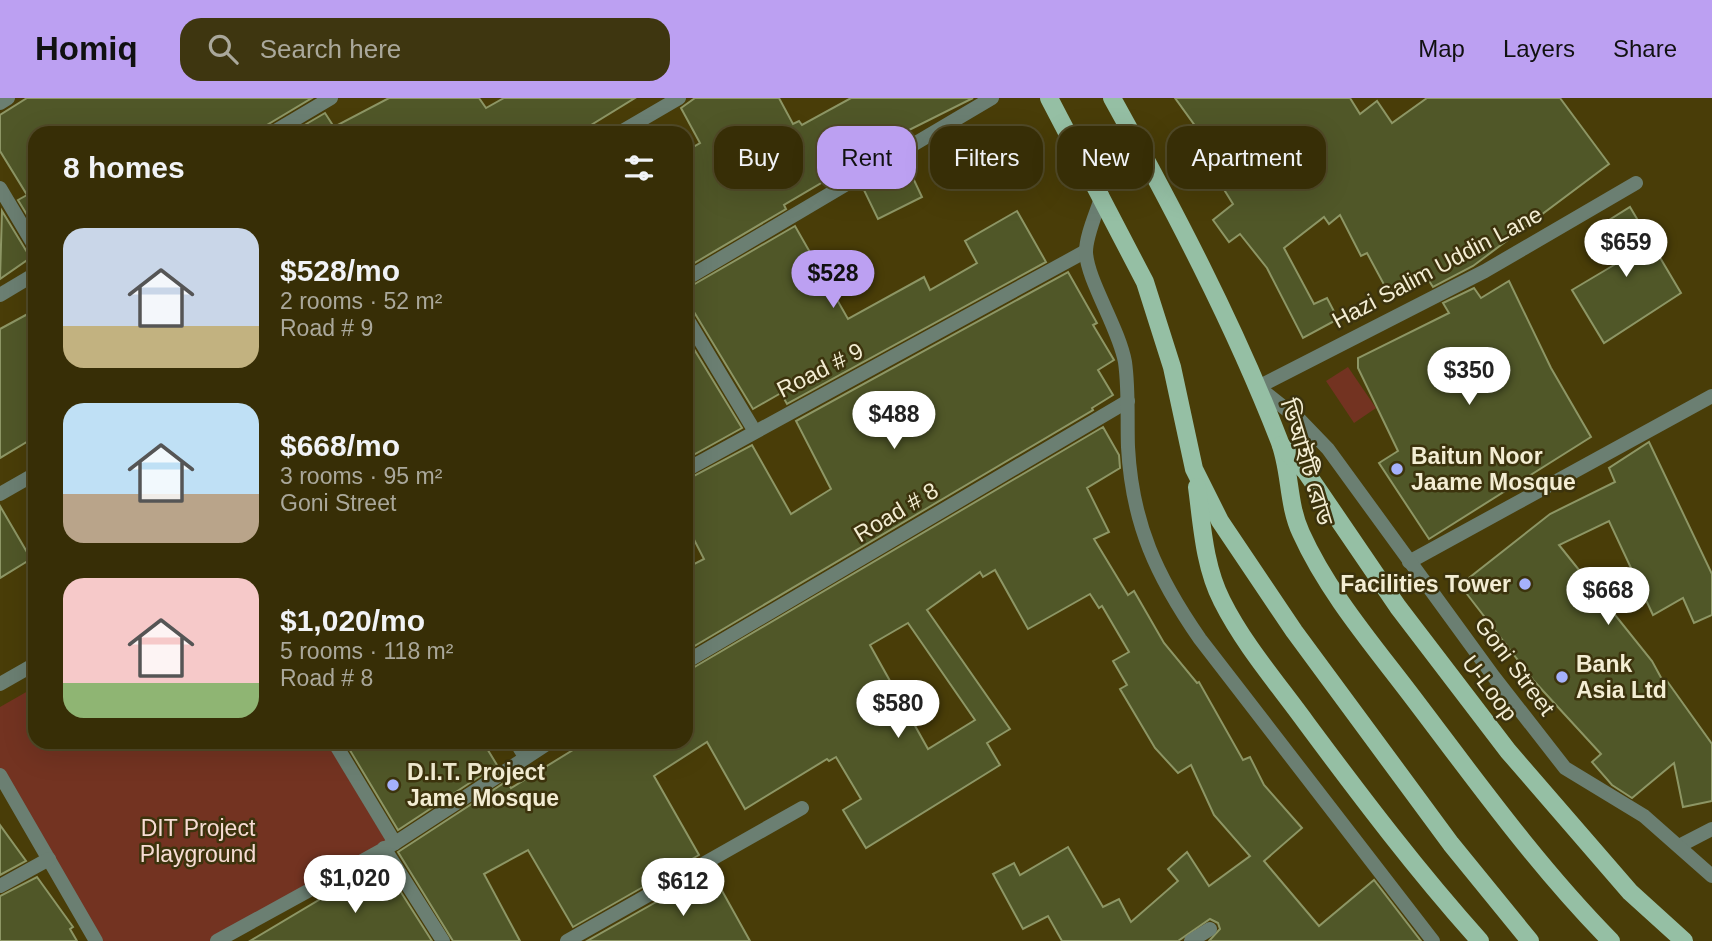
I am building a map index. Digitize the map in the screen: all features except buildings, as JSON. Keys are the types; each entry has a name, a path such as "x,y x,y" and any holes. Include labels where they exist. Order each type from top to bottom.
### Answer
{"main road":[{"path":"1049,98 1102,195 1145,282 1160,322 1195,469 1207,557 1221,601 1330,755 1439,894 1480,941"},
{"name":"ডিআইটি রোড","path":"1112,98 1192,249 1258,387 1281,444 1290,499 1301,532 1336,592 1483,791 1553,878 1611,941"},
{"name":"U-Loop","path":"1281,444 1327,503 1398,607 1508,751 1630,892 1684,941"},
{"path":"1195,469 1220,521 1250,570 1451,844 1530,941"}],"street":[{"path":"0,103 8,98"},
{"path":"284,126 331,98"},
{"path":"631,126 679,98"},
{"path":"693,275 992,98"},
{"name":"Hazi Salim Uddin Lane","path":"1258,387 1485,271 1636,183"},
{"path":"0,188 28,235"},
{"path":"1102,195 1086,251 1090,268 1116,328 1125,361 1128,448 1134,499 1149,553 1172,598 1427,939"},
{"name":"Road # 9","path":"693,466 754,430 897,356 1086,251"},
{"path":"0,295 28,278"},
{"path":"693,329 754,430"},
{"name":"Goni Street","path":"1258,387 1301,421 1328,449 1409,562 1565,768 1644,816 1712,876"},
{"path":"1409,562 1712,396"},
{"name":"Road # 8","path":"693,658 1128,401"},
{"path":"0,494 28,478"},
{"path":"0,684 28,668"},
{"path":"338,749 443,941"},
{"path":"520,749 525,757"},
{"path":"217,941 389,846 538,749"},
{"path":"0,775 96,941"},
{"path":"567,941 802,808"},
{"path":"1679,846 1712,829"},
{"path":"0,886 49,859"},
{"path":"1191,941 1210,929"}],"green space":[{"path":"1348,367 1376,408 1354,423 1326,381"},
{"name":"DIT Project Playground","path":"28,691 28,749 333,749 391,848 230,941 99,941 0,769 0,707"}],"place":[{"name":"Baitun Noor Jaame Mosque","path":"1397,469"},
{"name":"Facilities Tower","path":"1525,584"},
{"name":"Bank Asia Ltd","path":"1562,677"},
{"name":"D.I.T. Project Jame Mosque","path":"393,785"}]}
